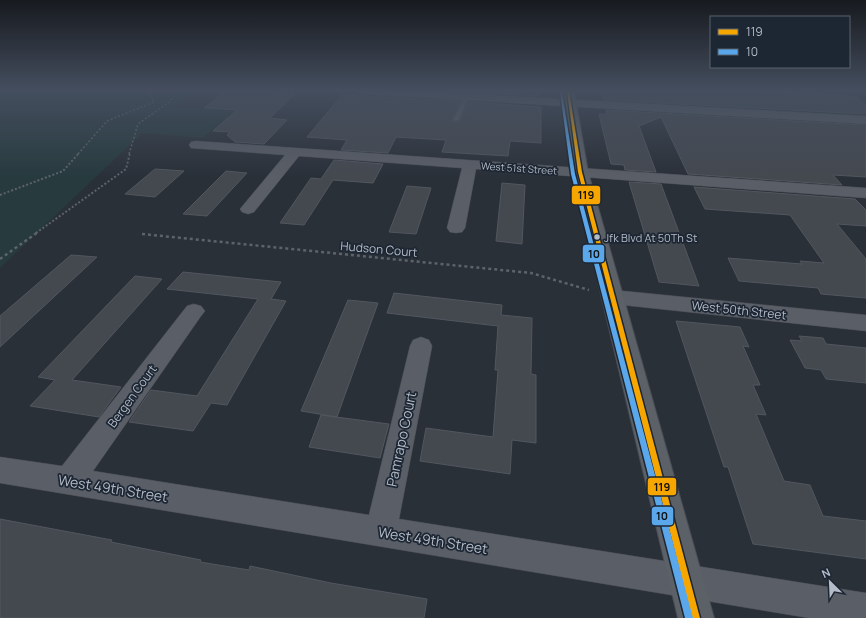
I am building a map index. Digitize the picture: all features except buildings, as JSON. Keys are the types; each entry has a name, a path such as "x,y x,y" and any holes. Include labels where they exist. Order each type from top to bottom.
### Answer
{"main road":[{"path":"572,120 580,172 696,618"}],"street":[{"name":"West 51st Street","path":"196,144 866,193"},
{"path":"248,209 296,152"},
{"path":"456,228 470,164"},
{"name":"West 50th Street","path":"613,297 866,323"},
{"name":"Bergen Court","path":"69,481 194,311"},
{"name":"Pamrapo Court","path":"380,531 422,346"},
{"name":"West 49th Street","path":"0,470 866,610"}],"path":[{"path":"0,196 3,193 63,171 107,121 110,120"},
{"path":"0,259 126,169 138,124 144,120"},
{"name":"Hudson Court","path":"142,234 259,247 531,273 613,297"}],"green space":[{"path":"0,120 224,120 203,138 142,133 0,268"}],"transit line":[{"name":"10","path":"565,120 573,174 689,618"},
{"name":"119","path":"572,120 580,172 696,618"}],"place":[{"name":"Jfk Blvd At 50Th St","path":"597,237"}]}
